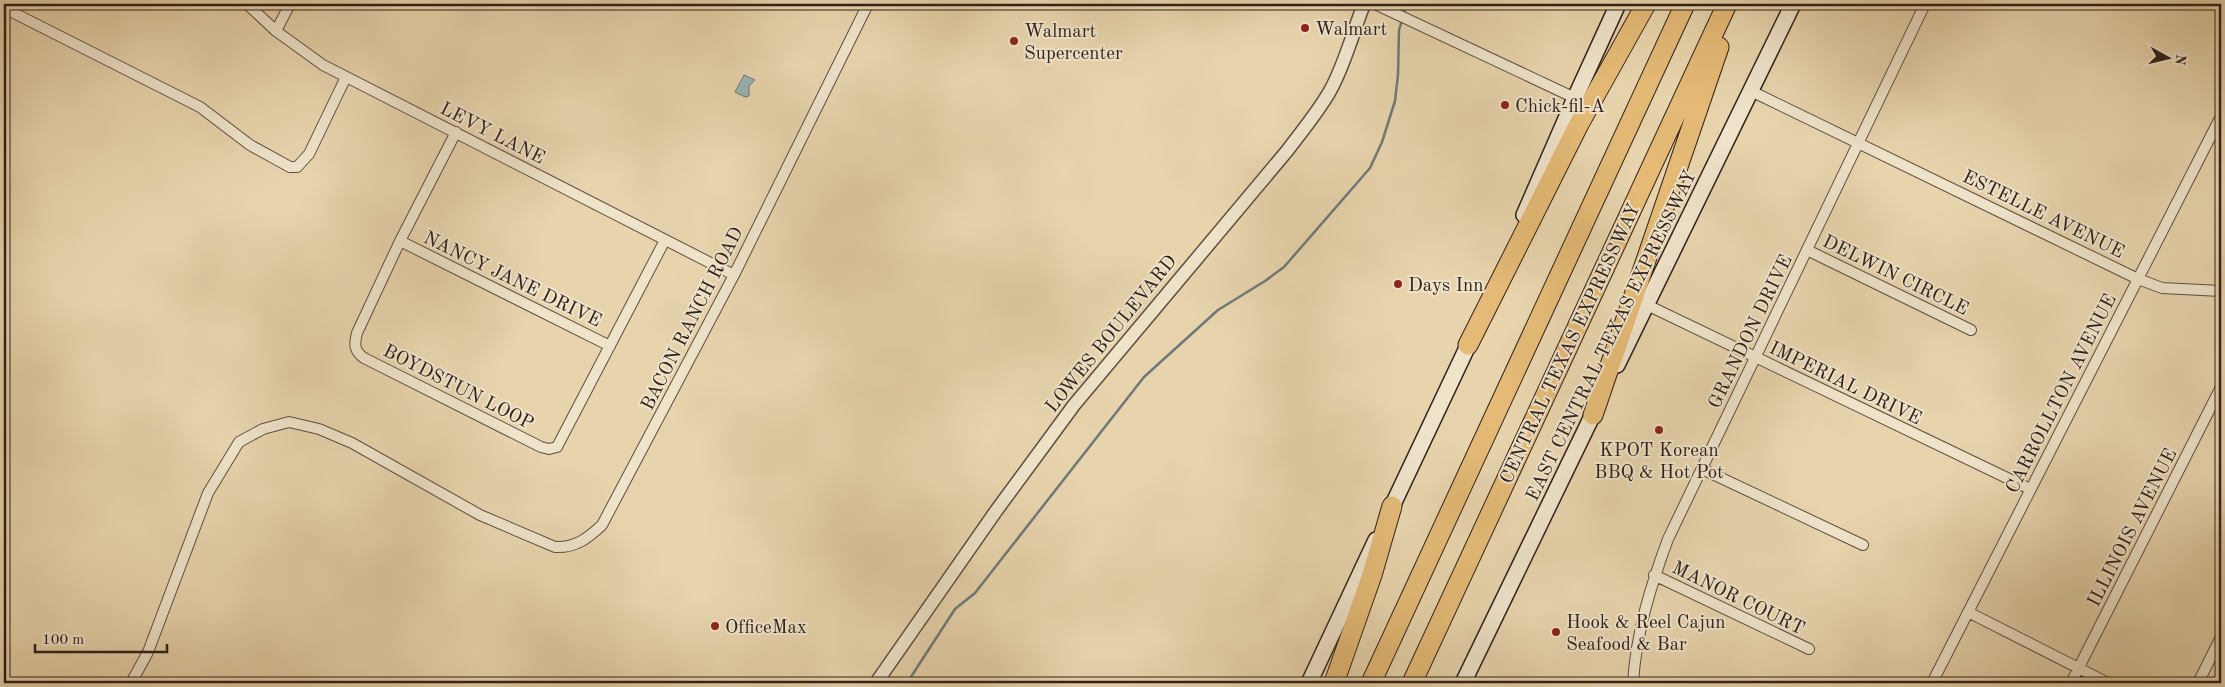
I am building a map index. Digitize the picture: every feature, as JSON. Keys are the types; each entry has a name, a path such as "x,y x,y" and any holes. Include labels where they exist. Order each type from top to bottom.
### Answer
{"highway":[{"path":"1468,345 1579,124 1646,4"},
{"name":"CENTRAL TEXAS EXPRESSWAY","path":"1371,683 1685,4"},
{"name":"CENTRAL TEXAS EXPRESSWAY","path":"1412,683 1727,4"},
{"path":"1593,415 1734,4"},
{"path":"1334,683 1372,575 1392,506"}],"main road":[{"path":"1309,683 1468,345 1575,98 1618,4"},
{"name":"EAST CENTRAL TEXAS EXPRESSWAY","path":"1463,683 1793,4"}],"street":[{"name":"LEVY LANE","path":"247,4 276,31 323,66 734,274"},
{"path":"276,31 290,4"},
{"name":"BACON RANCH ROAD","path":"131,683 148,652 208,493 239,442 263,429 289,422 319,429 352,443 480,515 555,547 568,547 589,537 602,524 734,274 868,4"},
{"name":"LOWES BOULEVARD","path":"876,683 893,655 1027,466 1074,405 1287,151 1320,108 1331,90 1364,4"},
{"name":"GRANDON DRIVE","path":"1633,683 1638,646 1654,575 1668,539 1925,4"},
{"path":"1378,5 1575,98"},
{"path":"4,8 193,103 250,145 290,167 297,167 309,154 346,78"},
{"name":"ESTELLE AVENUE","path":"1751,91 2138,278 2162,288 2221,290"},
{"name":"CARROLLTON AVENUE","path":"1932,683 2219,120"},
{"name":"BOYDSTUN LOOP","path":"456,132 400,241 357,332 354,342 358,354 532,442 549,449 557,447 562,441 665,240"},
{"name":"NANCY JANE DRIVE","path":"400,241 610,346"},
{"name":"DELWIN CIRCLE","path":"1807,250 1971,330"},
{"name":"IMPERIAL DRIVE","path":"1647,305 2030,489"},
{"name":"ILLINOIS AVENUE","path":"2071,683 2221,387"},
{"path":"1702,469 1863,545"},
{"name":"MANOR COURT","path":"1654,575 1809,650"},
{"path":"1968,612 2108,683"},
{"path":"2198,683 2221,637"}],"water":[{"path":"744,75 755,80 749,86 749,96 745,97 735,92"}],"waterway":[{"path":"1404,14 1407,4"},
{"path":"907,683 955,609 975,593 1144,377 1218,310 1284,267 1370,168 1382,142 1395,101 1398,75 1399,30 1402,20"}],"place":[{"name":"Walmart","path":"1305,28"},
{"name":"Walmart Supercenter","path":"1014,41"},
{"name":"Chick-fil-A","path":"1505,105"},
{"name":"Days Inn","path":"1398,284"},
{"name":"KPOT Korean BBQ & Hot Pot","path":"1659,430"},
{"name":"OfficeMax","path":"715,626"},
{"name":"Hook & Reel Cajun Seafood & Bar","path":"1556,632"}]}
